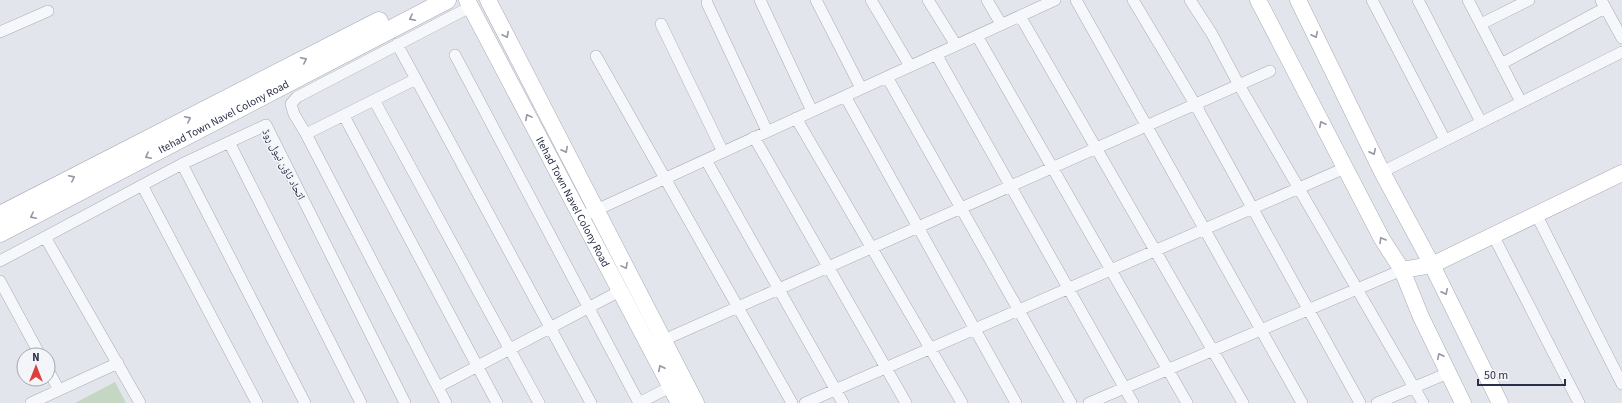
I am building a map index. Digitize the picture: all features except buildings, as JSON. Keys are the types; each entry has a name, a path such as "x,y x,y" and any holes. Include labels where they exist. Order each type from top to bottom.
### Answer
{"main road":[{"name":"Itehad Town Navel Colony Road","path":"0,215 421,0"},
{"name":"Itehad Town Navel Colony Road","path":"0,233 447,0"}],"street":[{"name":"Itehad Town Navel Colony Road","path":"488,0 696,403"},
{"path":"760,0 812,111"},
{"path":"816,0 862,88"},
{"path":"871,0 910,66"},
{"path":"928,0 956,45"},
{"path":"987,0 1001,24"},
{"path":"1076,0 1302,403"},
{"path":"1133,0 1195,104 1360,403"},
{"path":"1190,0 1212,34 1239,85 1423,403"},
{"path":"1258,0 1382,239 1402,270 1421,317 1463,403"},
{"path":"1298,0 1382,172 1432,265 1500,403"},
{"path":"1372,0 1446,140"},
{"path":"1418,0 1481,122"},
{"path":"1468,0 1521,102"},
{"path":"1481,24 1528,0"},
{"path":"581,217 977,36 1048,1"},
{"path":"706,3 767,132"},
{"name":"Itehad Town Navel Colony Road","path":"468,4 679,403"},
{"path":"446,403 306,134 294,114 291,104 297,97 398,44 468,4"},
{"path":"1501,64 1603,4 1622,38"},
{"path":"0,32 48,11"},
{"path":"1020,16 1243,403"},
{"path":"661,24 723,152"},
{"path":"977,36 1187,403"},
{"path":"398,44 591,403"},
{"path":"1382,172 1622,52"},
{"path":"936,54 1133,403"},
{"path":"455,55 639,403 670,387"},
{"path":"596,56 792,403"},
{"path":"650,347 1270,71"},
{"path":"887,77 1071,403"},
{"path":"306,134 416,79"},
{"path":"844,96 1016,403"},
{"path":"374,100 539,403"},
{"path":"344,116 497,403"},
{"path":"796,118 962,403"},
{"name":"اتحاد ٹاؤن نیول روڈ","path":"0,261 182,164 266,125 405,403"},
{"path":"754,138 906,403"},
{"path":"229,142 361,403"},
{"path":"706,160 843,403"},
{"path":"182,164 306,403"},
{"path":"805,403 1345,168"},
{"path":"1089,403 1402,270 1432,265 1622,173"},
{"path":"142,185 257,403"},
{"path":"1536,214 1622,384"},
{"path":"1493,235 1579,403"},
{"path":"45,237 118,362 140,403"},
{"path":"0,281 36,347"},
{"path":"438,387 620,291"},
{"path":"31,403 118,362"},
{"path":"1377,403 1448,373"},
{"path":"56,385 59,390"}],"green space":[{"path":"115,382 126,403 75,403"}]}
